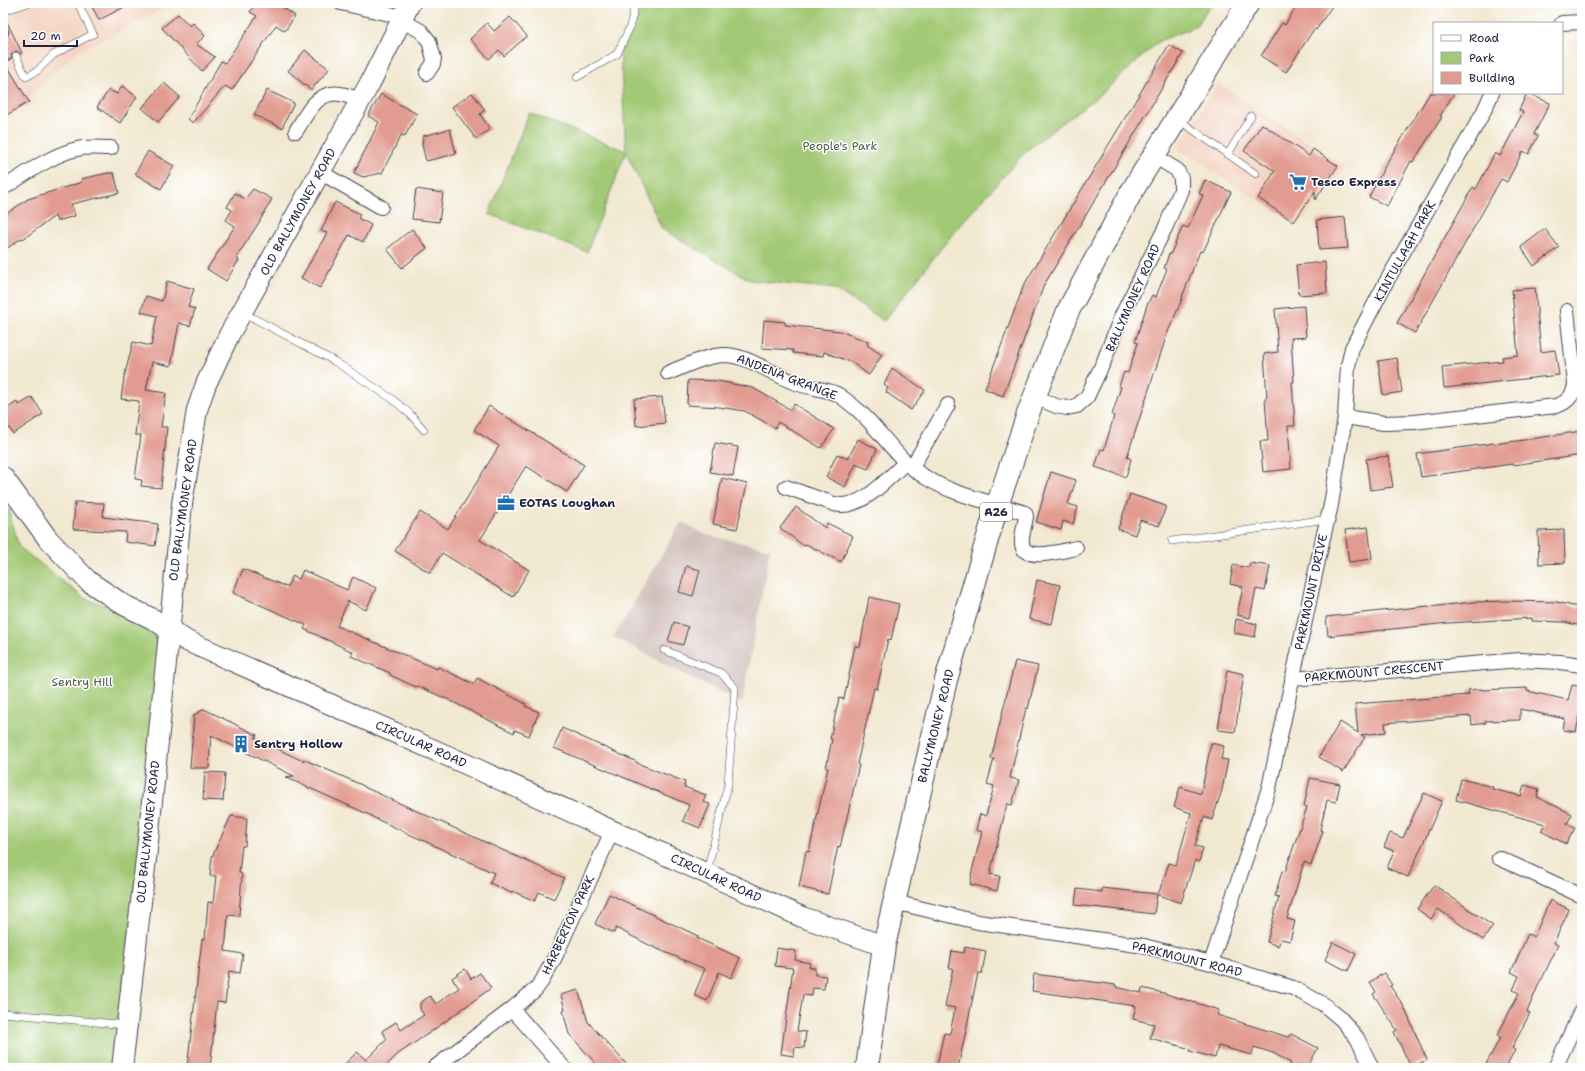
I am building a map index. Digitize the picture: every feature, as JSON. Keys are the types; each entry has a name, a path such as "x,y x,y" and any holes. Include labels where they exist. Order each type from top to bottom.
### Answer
{"main road":[{"name":"BALLYMONEY ROAD","path":"864,1066 884,946 946,680 998,506 1035,397 1068,311 1132,191 1248,3"}],"street":[{"path":"341,3 405,13 429,41 434,60 427,73"},
{"name":"OLD BALLYMONEY ROAD","path":"122,1068 149,834 168,629 182,504 197,410 206,384 242,312 361,100 405,13"},
{"path":"1563,23 1582,22"},
{"path":"296,131 313,105 326,94 339,93 361,100"},
{"name":"KINTULLAGH PARK","path":"1331,505 1345,417 1349,356 1385,284 1483,113 1492,94"},
{"path":"3,188 42,164 74,150 86,147 111,148"},
{"name":"BALLYMONEY ROAD","path":"1035,397 1056,406 1067,408 1077,406 1087,397 1104,361 1121,317 1166,226 1181,190 1181,178 1177,170 1154,156"},
{"path":"320,172 381,207"},
{"path":"1345,417 1384,423 1414,422 1556,406 1563,403 1572,395 1575,384 1567,311"},
{"name":"ANDENA GRANGE","path":"668,373 707,358 731,356 742,359 797,384 836,394 870,421 897,453 909,465 925,477 944,486 998,506 1025,513 1026,516 1022,544 1024,549 1029,553 1037,555 1076,548"},
{"path":"786,487 839,506 850,505 864,498 909,465 948,405"},
{"name":"CIRCULAR ROAD","path":"3,477 48,539 88,581 124,605 153,619 187,642 468,765 802,917 884,946"},
{"name":"PARKMOUNT DRIVE","path":"1292,679 1331,505"},
{"name":"PARKMOUNT CRESCENT","path":"1211,963 1269,788 1292,679 1520,660 1560,662 1582,665"},
{"name":"HARBERTON PARK","path":"434,1068 512,1010 536,989 546,974 612,830"},
{"path":"1499,858 1582,896"},
{"name":"PARKMOUNT ROAD","path":"894,902 978,922 1144,946 1211,963 1293,988 1323,1004 1350,1028 1357,1038 1372,1068"},
{"path":"1555,1068 1582,1009"},
{"path":"512,1010 564,1068"}],"lane":[{"path":"4,11 28,3"},
{"path":"16,56 26,77 37,71 53,55 93,34 78,3"},
{"path":"578,77 616,54 630,27 635,3"},
{"path":"1228,154 1251,116"},
{"path":"1177,119 1256,174"},
{"path":"242,312 334,362 385,394 410,414 424,430"},
{"path":"1172,541 1327,520"},
{"path":"664,650 721,673 735,688 728,784 707,874"},
{"path":"3,1013 127,1025"}],"shaded area":[{"path":"3,3 174,3 125,29 76,52 29,97 33,103 3,121"},
{"path":"1218,83 1345,167 1298,225 1177,148"},
{"path":"681,522 707,535 770,549 742,703 614,637"}],"green space":[{"name":"People's Park","path":"645,3 1213,3 1195,27 1159,41 1102,93 1028,149 959,226 884,321 835,289 750,280 662,229 626,152 587,252 489,214 529,113 626,151 620,51"},
{"name":"Sentry Hill","path":"3,510 9,510 19,547 84,598 168,629 113,1068 3,1068"}],"building":[{"path":"90,3 132,3 99,20"},
{"path":"256,3 277,3 295,16 285,31 276,25 232,90 225,86 193,123 188,119 221,61 225,63 257,16 250,12"},
{"path":"1298,3 1334,3 1316,30 1314,29 1286,72 1261,56 1282,23 1285,25"},
{"path":"3,14 22,53 21,54 17,51 14,52 11,55 12,58 5,62 29,102 3,117 3,37 7,36 9,33 7,26 3,24"},
{"path":"178,14 190,26 193,23 205,36 196,44 215,57 202,71 162,28"},
{"path":"510,17 527,36 504,56 499,50 489,59 470,39 487,23 494,31"},
{"path":"1169,45 1183,53 1044,285 1003,396 985,389 1024,285"},
{"path":"305,50 329,69 311,90 288,71"},
{"path":"164,83 180,97 158,122 142,108"},
{"path":"122,86 137,97 120,123 97,107 109,90 117,94"},
{"path":"267,90 294,103 282,128 254,115"},
{"path":"472,93 485,110 480,114 490,129 476,139 452,107"},
{"path":"1430,93 1453,94 1440,116 1442,117 1413,162 1411,161 1387,206 1369,197 1386,164"},
{"path":"381,94 417,114 405,136 401,135 382,173 363,177 354,173 379,122 368,116"},
{"path":"1527,94 1550,103 1534,134 1538,136 1529,154 1523,151 1507,182 1501,179 1415,333 1397,323 1473,187 1476,189 1495,153 1500,156 1523,112 1519,110"},
{"name":"Tesco Express","path":"1262,124 1309,156 1313,149 1338,166 1315,200 1315,191 1294,222 1258,198 1275,171 1244,151"},
{"path":"450,129 456,154 426,161 422,145 423,136"},
{"path":"148,151 174,166 161,189 135,174"},
{"path":"114,173 119,193 71,204 75,216 57,221 55,216 23,239 22,238 3,251 3,216 28,199 82,182 81,179"},
{"path":"1205,180 1231,192 1203,252 1200,251 1167,334 1127,457 1131,459 1126,477 1095,467 1101,449 1104,450 1114,416 1112,415 1121,387 1119,386 1124,372 1128,373 1138,343 1135,342 1147,305 1152,295 1156,297 1167,269 1164,268 1169,254 1170,255 1183,226 1188,228 1203,195 1199,194"},
{"path":"253,189 272,199 236,258 239,260 226,281 207,269 235,226 226,220 232,210 227,207 235,193 245,199"},
{"path":"416,189 443,193 439,222 412,219"},
{"path":"335,202 360,214 358,218 371,225 363,242 349,235 320,288 301,278 327,233 321,231"},
{"path":"1345,217 1348,248 1319,250 1317,220"},
{"path":"412,229 427,248 402,268 387,249"},
{"path":"1545,229 1559,247 1534,266 1521,247"},
{"path":"1325,262 1327,293 1299,295 1296,265"},
{"path":"167,281 194,289 188,307 195,309 190,326 179,323 171,366 152,362 146,390 166,393 161,427 167,427 161,488 141,486 142,480 135,479 141,435 135,435 139,401 121,399 124,378 133,342 151,346 157,316 141,312 146,296 162,301"},
{"path":"1535,288 1541,352 1555,350 1559,375 1444,388 1442,367 1503,361 1502,357 1518,355 1512,290"},
{"path":"1304,306 1306,337 1291,338 1295,426 1288,426 1291,469 1263,472 1260,441 1268,441 1264,354 1278,352 1275,309"},
{"path":"764,320 785,322 785,325 840,331 868,342 867,345 882,355 869,375 851,362 824,352 823,356 793,353 793,350 762,348"},
{"path":"1397,358 1402,392 1383,395 1378,361"},
{"path":"892,368 925,390 911,410 886,392 888,388 884,385"},
{"path":"688,380 718,381 753,388 791,410 794,404 834,429 821,448 778,422 775,428 745,411 719,407 687,405"},
{"path":"32,397 43,414 13,434 3,418 3,411 17,402 19,405"},
{"path":"662,397 665,423 636,426 634,399"},
{"path":"489,406 584,465 567,492 526,466 480,540 529,570 513,597 442,553 430,573 395,551 420,512 448,529 499,446 474,430"},
{"path":"1582,431 1582,455 1421,477 1417,454"},
{"path":"858,439 877,449 868,469 856,464 845,487 826,477 837,454 848,459"},
{"path":"715,443 738,447 733,476 710,472"},
{"path":"1388,456 1393,487 1370,490 1366,459"},
{"path":"1051,472 1076,480 1068,504 1078,507 1073,524 1063,521 1061,530 1036,522"},
{"path":"722,478 747,484 737,529 713,524"},
{"path":"1130,494 1166,506 1159,526 1140,520 1135,535 1118,529"},
{"path":"75,502 104,503 103,517 158,524 155,546 125,542 126,532 73,529"},
{"path":"796,507 825,528 827,523 853,536 841,562 806,544 804,546 780,528"},
{"path":"1368,527 1372,559 1349,562 1345,530"},
{"path":"1564,530 1565,563 1539,564 1538,531"},
{"path":"1250,563 1270,566 1265,591 1256,589 1250,618 1237,615 1243,587 1230,584 1233,565 1249,568"},
{"path":"686,566 700,570 693,596 679,592"},
{"path":"243,569 287,587 292,576 299,579 303,570 347,590 353,577 376,588 366,610 348,601 337,626 437,669 438,667 474,684 477,678 526,704 525,706 539,712 529,736 515,730 514,733 449,700 390,675 390,673 351,656 353,652 304,629 306,625 233,593"},
{"path":"1037,580 1060,585 1052,624 1029,619"},
{"path":"869,597 899,604 891,640 888,639 877,689 874,688 857,764 859,765 840,847 838,846 828,894 799,887 806,851 809,852 828,768 826,768 832,739 830,739 839,698 844,699 855,646 860,647"},
{"path":"1508,601 1556,602 1582,608 1582,626 1564,622 1532,621 1532,618 1448,623 1328,636 1326,617 1428,606"},
{"path":"1236,619 1257,624 1255,637 1234,633"},
{"path":"674,622 688,627 683,645 668,641"},
{"path":"1015,661 1038,666 1028,709 1026,708 1010,778 1019,780 1012,805 1007,804 990,874 1000,876 997,891 970,884 982,832 976,830 980,814 986,816 994,786 987,784 994,759 991,759"},
{"path":"1227,670 1244,674 1235,732 1218,730"},
{"path":"1572,685 1582,687 1582,702 1576,732 1563,730 1565,719 1520,709 1520,720 1485,721 1486,723 1472,725 1471,716 1385,723 1386,732 1361,735 1365,737 1343,772 1319,757 1340,722 1358,733 1355,704 1469,695 1468,690 1527,688 1527,691 1568,700"},
{"path":"204,709 257,735 255,738 303,761 303,759 364,786 564,878 554,899 539,892 535,901 512,891 511,893 490,883 494,873 285,777 294,776 211,735 209,768 190,768 194,715"},
{"path":"562,728 637,763 685,782 684,787 706,795 703,802 710,804 700,828 683,821 689,805 554,748"},
{"path":"1211,743 1224,746 1221,759 1228,760 1222,790 1212,820 1204,817 1195,846 1203,848 1199,862 1195,860 1181,903 1158,895 1169,863 1176,865 1191,813 1174,807 1180,787 1201,794"},
{"path":"205,772 225,773 223,801 203,800"},
{"path":"1310,778 1340,784 1336,802 1327,800 1320,830 1323,831 1311,865 1304,862 1287,919 1295,921 1290,941 1281,939 1278,946 1267,942 1279,897 1275,896 1282,871 1285,872 1307,807 1304,806"},
{"path":"1461,779 1521,796 1524,785 1539,789 1537,797 1572,814 1567,824 1575,828 1566,844 1541,831 1545,824 1456,800"},
{"path":"1424,793 1442,801 1408,877 1387,868 1394,851 1384,847 1390,833 1403,838"},
{"path":"231,816 247,818 245,846 242,846 239,873 242,874 239,916 228,915 225,951 243,954 240,973 229,971 225,1003 217,1002 210,1068 187,1068 202,939 205,939 208,902 213,903 216,876 210,876 212,857"},
{"path":"1434,885 1493,926 1483,940 1438,909 1431,919 1417,909"},
{"path":"1102,888 1157,894 1154,914 1075,905 1077,889 1102,892"},
{"path":"609,894 698,936 697,938 740,958 731,978 719,972 707,1001 694,995 705,969 653,947 616,928 614,933 595,924"},
{"path":"1550,900 1569,909 1554,943 1558,945 1527,1012 1530,1013 1512,1048 1515,1050 1506,1068 1484,1068 1500,1038 1497,1036 1519,993 1513,990 1519,976 1511,972 1528,934 1534,937"},
{"path":"1333,942 1356,954 1348,971 1325,960"},
{"path":"965,947 986,951 982,973 978,973 958,1068 950,1068 937,1065 944,1033 950,1034 955,1008 945,1006 953,968 949,968 952,951 964,953"},
{"path":"777,948 796,951 795,960 810,963 809,967 815,968 815,975 826,976 824,989 813,988 812,996 803,995 797,1031 806,1032 804,1048 795,1047 794,1056 781,1054 793,968 775,966"},
{"path":"465,969 471,979 480,973 491,988 398,1054 384,1068 341,1068 357,1052 366,1060 387,1039 382,1031 396,1022 401,1030 424,1015 420,1009 420,1003 430,996 436,1004 459,988 452,978"},
{"path":"1384,973 1392,985 1390,986 1403,1005 1427,1060 1411,1067 1394,1032 1397,1030 1373,994 1376,992 1370,982"},
{"path":"1034,974 1116,985 1116,987 1141,993 1142,988 1163,993 1219,1010 1217,1015 1288,1037 1291,1034 1318,1048 1307,1068 1288,1068 1291,1063 1273,1053 1254,1047 1252,1055 1218,1046 1215,1058 1190,1051 1191,1049 1150,1038 1154,1024 1133,1019 1136,1006 1032,991"},
{"path":"578,990 588,1022 630,1068 600,1068 569,1034 563,1011 565,1010 561,995"}],"place":[{"name":"Tesco Express","path":"1298,182"},
{"name":"EOTAS Loughan","path":"506,503"},
{"name":"Sentry Hollow","path":"241,744"}]}
